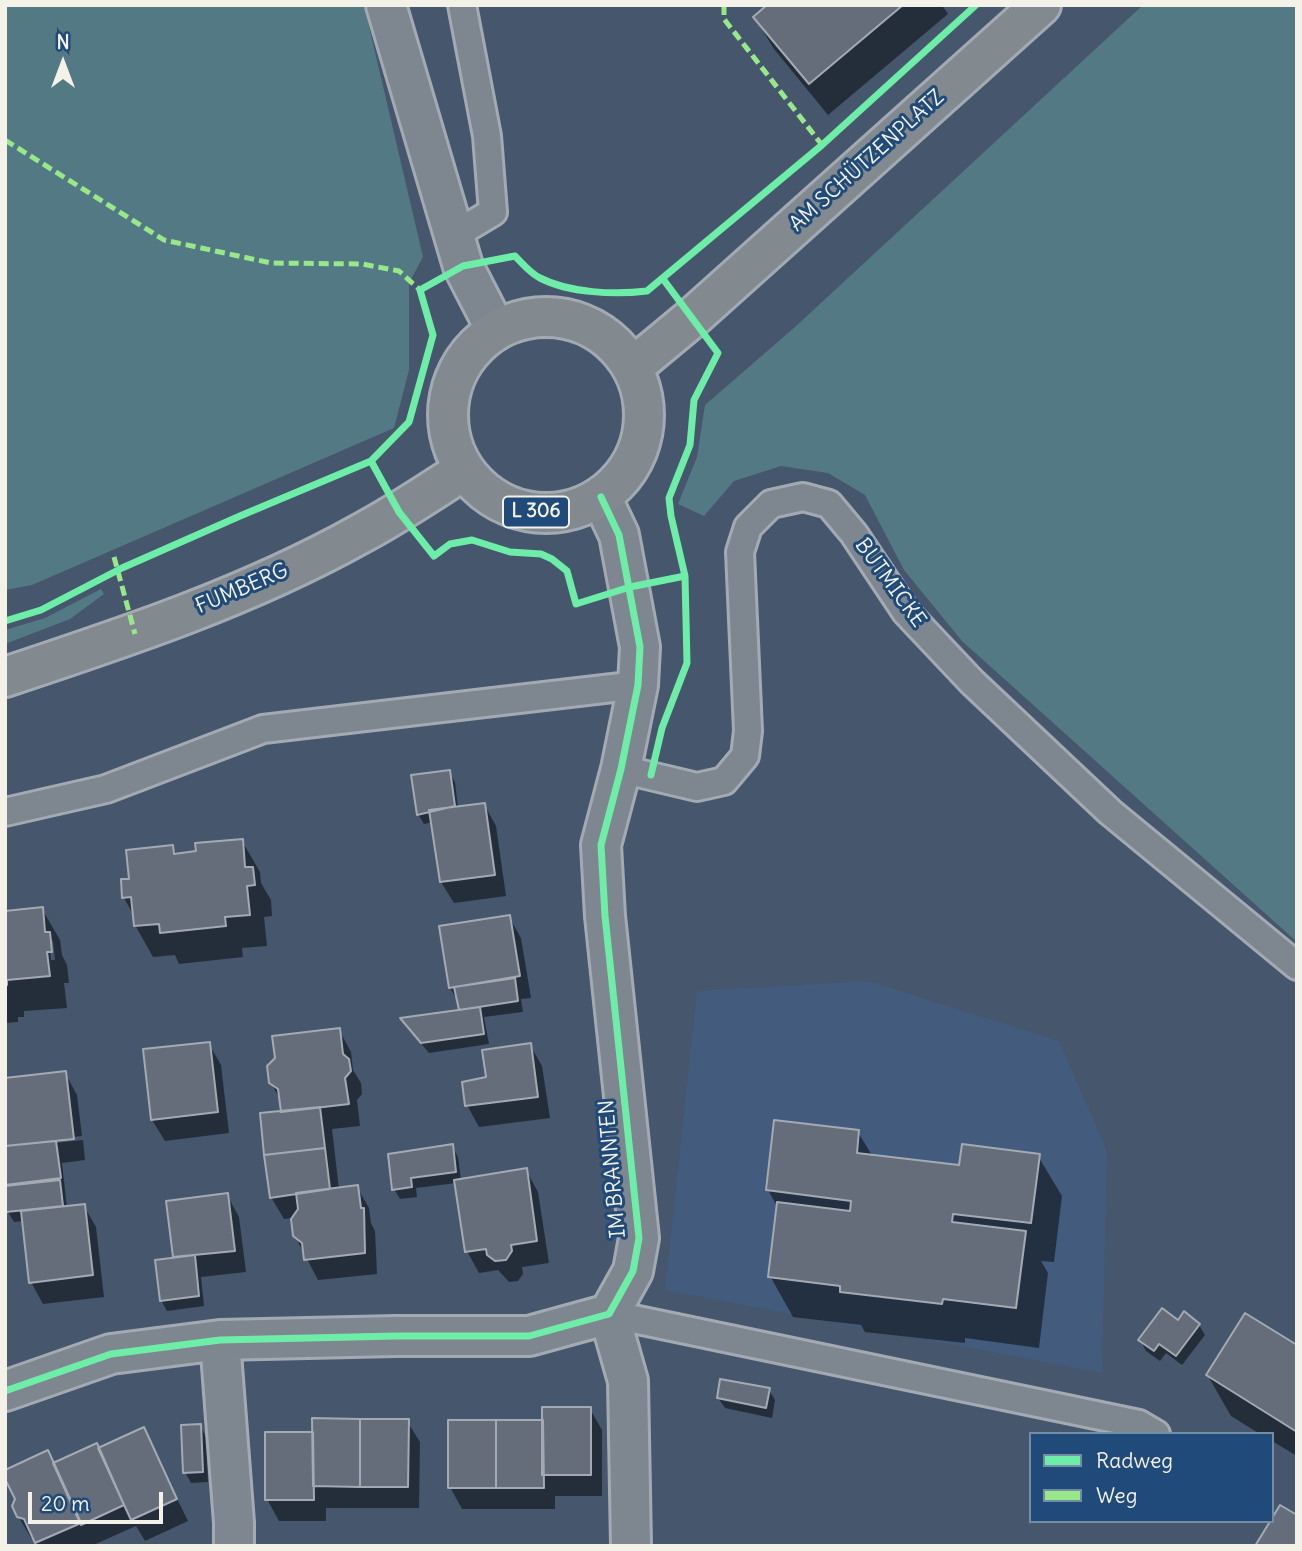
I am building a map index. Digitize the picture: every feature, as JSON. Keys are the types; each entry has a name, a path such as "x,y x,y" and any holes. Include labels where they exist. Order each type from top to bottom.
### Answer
{"main road":[{"name":"AM SCHÜTZENPLATZ","path":"633,367 692,318 1041,5"},
{"name":"L 306","path":"556,316 587,324 613,342 633,367 643,394 643,433 638,452 623,477 601,497 573,510 542,513 512,507 485,492 464,470 451,441 447,409 454,378 471,350 496,330 525,318 556,316"},
{"name":"FUMBERG","path":"5,677 135,634 261,582 359,535 464,470"}],"street":[{"path":"386,5 463,266 496,330"},
{"name":"IM BRANNTEN","path":"601,497 620,535 640,647 638,685 621,769 600,845 639,1238 633,1271 609,1314"},
{"path":"5,1391 111,1354 220,1340 529,1336 609,1314 628,1381 631,1546"},
{"path":"220,1340 234,1546"}],"lane":[{"path":"453,236 493,212 487,136 462,5"},
{"name":"BUTMICKE","path":"621,769 697,788 724,781 745,756 748,731 740,552 748,527 771,504 803,497 829,504 854,534 906,612 972,682 1110,812 1297,966"},
{"path":"5,813 106,789 263,729 638,685"},
{"path":"609,1314 1139,1424 1153,1432"}],"shaded area":[{"path":"868,981 1059,1041 1107,1151 1102,1373 665,1290 697,991"}],"green space":[{"path":"5,5 364,5 423,257 409,283 409,370 394,428 32,585 5,590"},
{"path":"1143,5 1297,5 1297,942 962,641 904,570 865,495 828,473 781,466 734,481 704,516 678,504 697,457 705,405 795,327"},
{"path":"101,589 104,594 70,619 5,644 5,630 45,618"}],"building":[{"path":"767,5 903,5 809,84 753,17"},
{"path":"450,770 455,806 417,815 411,775"},
{"path":"485,803 495,875 440,882 429,810"},
{"path":"243,839 245,867 253,867 255,885 247,886 250,915 225,917 226,926 160,933 159,924 134,926 131,897 122,898 121,879 129,879 126,850 173,845 174,854 196,851 195,843"},
{"path":"43,907 45,932 50,932 52,952 47,952 50,976 7,980 5,986 5,911"},
{"path":"510,915 520,976 449,988 439,926"},
{"path":"515,978 518,1001 459,1010 454,987"},
{"path":"480,1007 484,1034 421,1043 400,1018"},
{"path":"340,1028 343,1054 349,1059 351,1071 345,1078 349,1104 281,1112 278,1089 269,1083 267,1066 275,1058 272,1036"},
{"path":"210,1042 218,1112 151,1120 143,1049"},
{"path":"531,1043 538,1097 465,1106 462,1082 486,1077 482,1050"},
{"path":"66,1071 74,1139 5,1146 5,1078"},
{"path":"320,1107 325,1148 264,1155 260,1113"},
{"path":"774,1120 859,1130 857,1153 959,1165 962,1144 1040,1154 1031,1223 953,1214 952,1222 1026,1231 1016,1308 943,1299 942,1304 840,1292 840,1286 768,1277 777,1202 850,1211 851,1201 766,1190"},
{"path":"56,1141 61,1178 5,1185 5,1146"},
{"path":"453,1144 456,1172 411,1178 412,1187 392,1190 388,1154"},
{"path":"325,1148 330,1189 270,1198 264,1155"},
{"path":"527,1168 537,1241 511,1245 512,1251 506,1260 495,1261 487,1255 486,1249 465,1252 454,1180"},
{"path":"60,1180 63,1206 6,1212 5,1186"},
{"path":"358,1185 361,1208 364,1208 365,1253 304,1260 302,1243 293,1236 291,1219 298,1209 296,1193"},
{"path":"228,1193 235,1251 173,1257 166,1201"},
{"path":"85,1204 93,1275 29,1283 21,1211"},
{"path":"195,1255 199,1296 160,1301 155,1260"},
{"path":"1162,1308 1178,1320 1184,1311 1200,1324 1176,1356 1159,1344 1154,1351 1138,1340"},
{"path":"1245,1313 1297,1345 1297,1432 1206,1375"},
{"path":"720,1379 770,1388 766,1408 717,1398"},
{"path":"542,1407 591,1407 591,1475 542,1475"},
{"path":"312,1418 360,1419 360,1487 313,1486"},
{"path":"360,1419 409,1419 408,1487 360,1487"},
{"path":"448,1420 496,1420 496,1488 448,1488"},
{"path":"496,1420 543,1420 544,1488 496,1488"},
{"path":"201,1424 203,1472 183,1473 181,1425"},
{"path":"144,1427 177,1499 131,1520 98,1448"},
{"path":"265,1432 313,1432 314,1500 265,1500"},
{"path":"97,1443 124,1505 81,1525 53,1463"},
{"path":"48,1450 81,1523 35,1543 24,1519 17,1517 12,1506 15,1499 5,1479 5,1470"},
{"path":"1280,1505 1297,1515 1297,1546 1255,1546 1269,1523 1274,1523 1274,1515"}],"marked path":[{"path":"724,5 724,19 822,145"},
{"path":"5,140 164,240 271,263 362,264 399,271 420,290"},
{"path":"114,557 135,634"}],"cycle path":[{"path":"5,621 41,610 122,568 371,461 409,422 433,335 420,290 463,266 515,256 536,276 564,287 607,293 647,291 822,145 976,5"},
{"path":"651,775 662,728 687,663 685,576 669,498 690,445 694,400 718,353 663,279"},
{"path":"371,461 399,512 434,556 450,544 472,540 510,552 541,554 567,571 576,604 630,587 685,576"},
{"path":"5,1391 111,1354 220,1340 529,1336 609,1314 633,1271 639,1238 605,916 601,845 621,769 638,685 640,647 619,535 601,497"}]}
